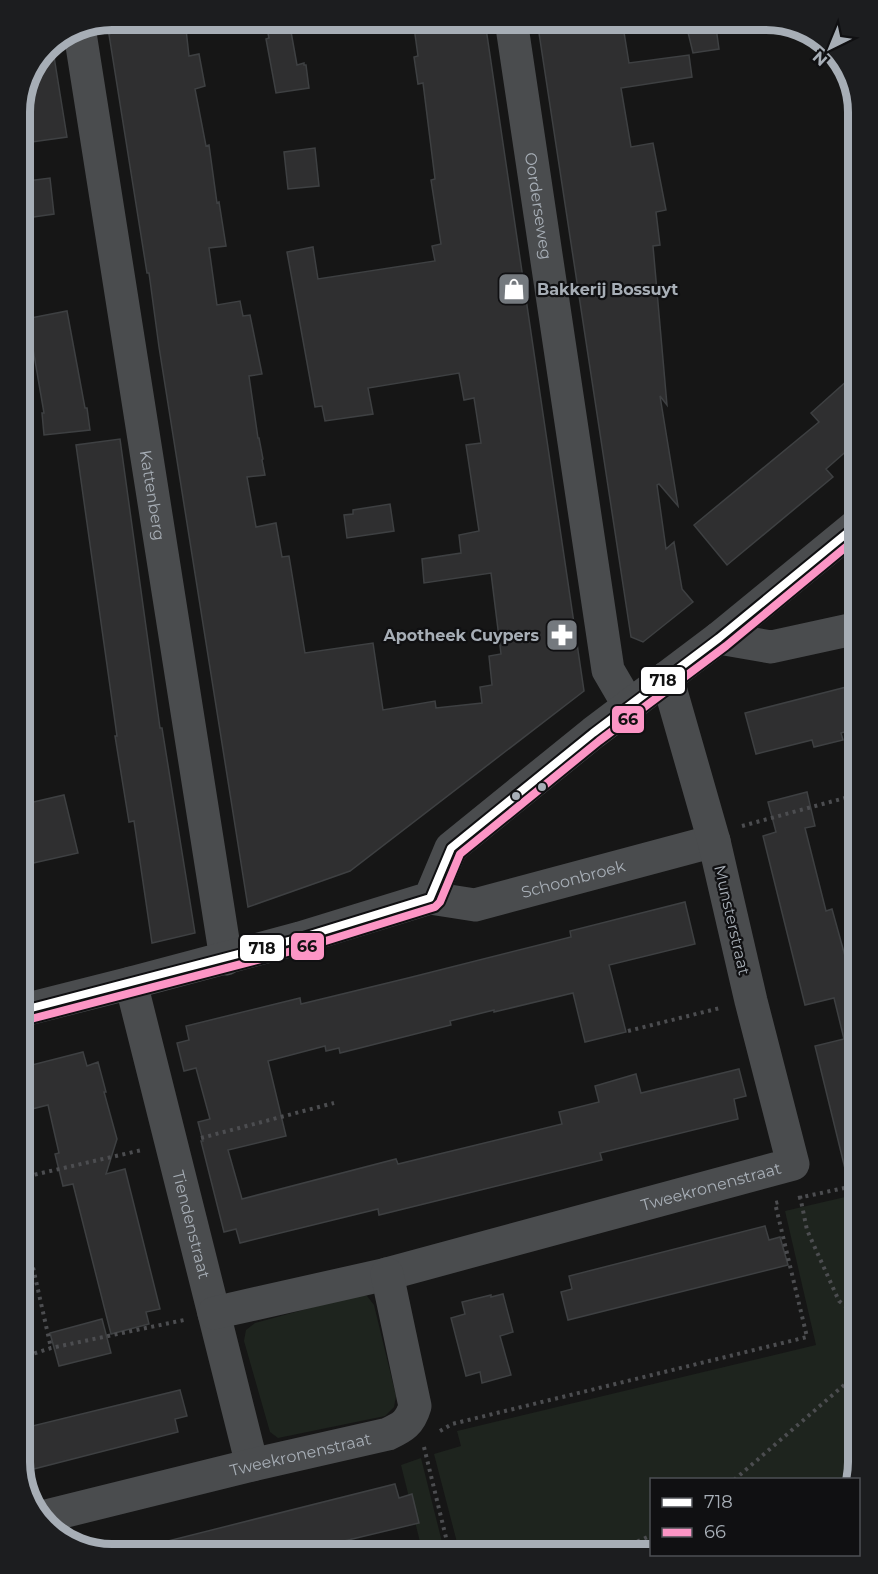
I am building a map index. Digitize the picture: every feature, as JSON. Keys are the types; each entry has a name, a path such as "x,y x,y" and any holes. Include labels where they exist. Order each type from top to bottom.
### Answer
{"street":[{"name":"Oorderseweg","path":"512,30 608,670 629,706"},
{"name":"Kattenberg","path":"81,37 226,958"},
{"path":"430,898 451,848 629,706 719,638 848,532"},
{"path":"719,638 771,647 848,630"},
{"name":"Munsterstraat","path":"667,677 714,841 751,1001 793,1164"},
{"name":"Schoonbroek","path":"30,1008 300,938 430,898 475,904 714,841"},
{"name":"Tiendenstraat","path":"131,983 252,1465"},
{"name":"Tweekronenstraat","path":"214,1314 387,1274 793,1164"},
{"path":"387,1274 415,1406 417,1429"},
{"name":"Tweekronenstraat","path":"49,1515 388,1434 401,1428 417,1429"}],"path":[{"path":"714,841 742,826 848,797"},
{"path":"628,1031 751,1001"},
{"path":"30,1176 171,1145 334,1103"},
{"path":"848,1187 800,1198 807,1230 839,1302 848,1309"},
{"path":"447,1544 417,1429 452,1424 807,1337 775,1203"},
{"path":"30,1254 51,1348"},
{"path":"30,1355 51,1348 214,1314"},
{"path":"735,1478 848,1382"},
{"path":"632,1544 650,1535"}],"shaded area":[{"path":"848,1196 848,1462 846,1478 650,1478 650,1544 457,1544 434,1454 461,1446 457,1431 816,1345 785,1211"},
{"path":"358,1295 367,1296 374,1305 396,1396 394,1407 385,1416 278,1438 270,1432 244,1341 246,1330 255,1323"},
{"path":"421,1458 442,1544 421,1544 401,1465"}],"building":[{"path":"108,30 186,30 189,56 199,54 205,86 195,89 206,146 209,145 226,246 209,248 217,305 240,301 243,316 250,315 262,374 249,376 265,475 247,477 256,527 276,523 282,557 289,556 305,653 373,643 383,710 435,701 436,708 482,703 480,687 492,685 489,656 501,654 491,573 424,583 422,559 461,553 459,535 479,531 466,445 481,443 474,398 464,400 459,373 368,388 373,414 325,421 322,406 315,407 287,252 313,247 318,279 435,261 432,246 441,244 431,180 435,179 423,83 418,84 414,57 418,56 414,30 486,30 584,691 350,871 248,907 149,273 147,273"},
{"path":"267,30 291,30 297,65 304,63 306,65 309,88 276,93 266,39 269,38"},
{"path":"539,30 624,30 629,63 689,55 692,77 621,88 631,147 653,143 666,210 656,212 660,245 653,246 667,405 660,396 678,506 659,484 657,485 666,549 674,542 682,589 693,602 643,642 631,637"},
{"path":"687,30 716,30 719,49 693,53"},
{"path":"54,55 67,137 30,142 30,106 33,91 38,76"},
{"path":"315,148 319,186 288,189 284,152"},
{"path":"50,178 54,214 30,218 30,181"},
{"path":"67,311 90,430 44,435 42,413 44,413 33,349 30,350 30,318"},
{"path":"848,380 848,450 826,469 833,477 727,565 694,525 819,422 811,413"},
{"path":"120,439 160,728 162,728 195,933 152,943 134,821 129,822 115,736 117,736 76,445"},
{"path":"390,504 394,531 347,538 344,515 353,514 353,510"},
{"path":"848,687 848,731 841,733 843,740 814,747 812,740 756,754 745,713"},
{"path":"807,792 815,826 805,828 826,911 832,909 848,967 848,1181 815,1046 844,1039 834,998 805,1005 763,836 776,832 768,802"},
{"path":"64,795 78,853 30,864 30,803"},
{"path":"685,902 695,944 609,965 626,1032 585,1042 573,993 450,1021 451,1025 340,1053 339,1048 326,1051 325,1046 268,1061 286,1136 228,1150 242,1199 396,1159 398,1164 562,1124 559,1112 599,1102 595,1086 636,1074 641,1093 739,1069 746,1096 734,1099 738,1119 600,1153 602,1160 379,1215 378,1209 240,1243 236,1229 224,1232 198,1122 210,1119 196,1068 184,1071 177,1043 189,1040 186,1026 300,998 301,1004 408,978 571,937 570,931"},
{"path":"83,1052 87,1066 98,1062 117,1139 106,1174 125,1169 160,1309 146,1312 149,1324 111,1334 73,1184 63,1186 55,1154 59,1153 48,1105 30,1110 30,1065"},
{"path":"765,1226 769,1240 780,1237 788,1265 568,1320 561,1292 572,1289 569,1276"},
{"path":"503,1294 513,1332 500,1336 511,1375 482,1383 480,1372 466,1376 451,1318 465,1314 462,1302"},
{"path":"102,1319 111,1353 59,1366 50,1333"},
{"path":"180,1390 187,1416 175,1419 178,1432 31,1470 30,1427"},
{"path":"395,1484 399,1498 412,1494 419,1523 332,1544 156,1544"}],"transit line":[{"name":"718","path":"30,1008 300,938 430,898 451,848 593,733 719,638 848,532"},
{"name":"66","path":"30,1019 303,948 435,907 440,902 460,854 599,741 726,646 848,545"}],"place":[{"name":"Bakkerij Bossuyt","path":"514,289"},
{"name":"Apotheek Cuypers","path":"562,635"}]}
